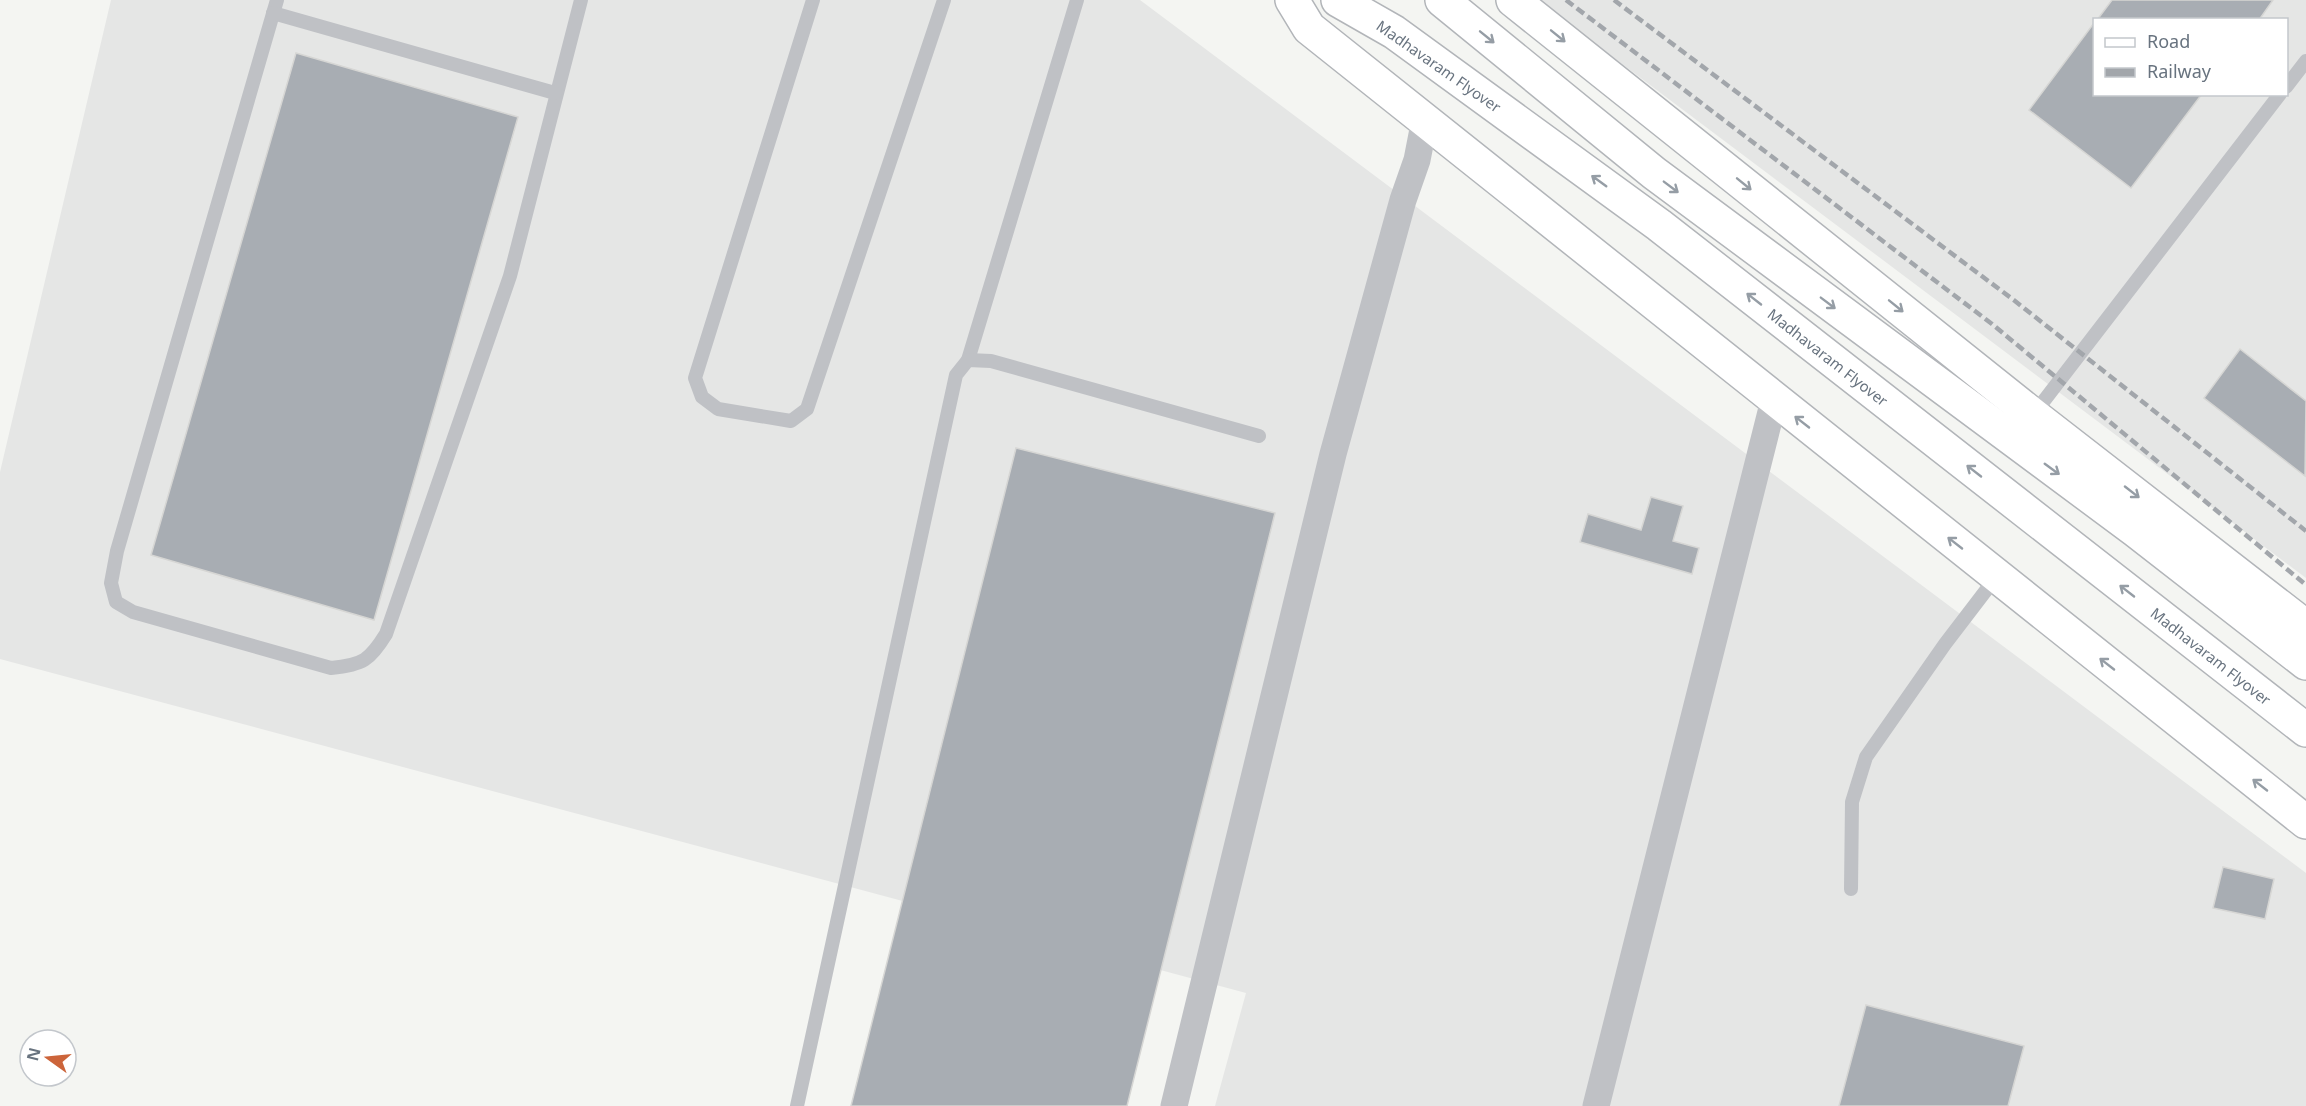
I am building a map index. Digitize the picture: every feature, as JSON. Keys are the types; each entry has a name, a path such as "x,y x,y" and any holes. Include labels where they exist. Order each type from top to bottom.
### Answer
{"main road":[{"path":"1292,0 1309,28 2306,822"},
{"name":"Madhavaram Flyover","path":"1338,0 1394,32 1659,225 2306,730"},
{"path":"1442,0 1654,174 2135,530 2306,663"},
{"path":"1513,0 2033,415 2306,627"}],"street":[{"path":"1174,1106 1333,454 1417,160 1425,119"},
{"path":"1596,1106 1774,400"}],"lane":[{"path":"555,93 275,6 117,551 111,583 116,602 133,612 331,668 354,666 372,656 386,634 510,276 555,93 581,0"},
{"path":"813,0 695,378 702,397 718,409 791,421 807,409 944,0"},
{"path":"797,1106 956,375 968,360 1077,0"},
{"path":"2288,84 2306,61"},
{"path":"2033,415 2278,96"},
{"path":"968,360 991,361 1260,436"},
{"path":"1851,889 1852,802 1866,757 1945,644 1997,576"}],"shaded area":[{"path":"111,0 1140,0 2306,873 2306,1106 1215,1106 1246,993 0,659 0,472"},
{"path":"1537,0 2306,0 2306,578"}],"building":[{"path":"2112,0 2273,0 2260,18 2098,18"},
{"path":"2093,24 2093,96 2200,96 2131,188 2029,110"},
{"path":"296,53 518,117 374,620 151,555"},
{"path":"2240,349 2306,401 2305,476 2204,398"},
{"path":"1016,448 1275,513 1127,1106 851,1106"},
{"path":"1651,497 1683,506 1673,541 1699,548 1692,574 1580,542 1588,514 1641,530"},
{"path":"2223,867 2274,879 2265,919 2213,908"},
{"path":"1866,1005 2024,1046 2008,1106 1839,1106"}],"railway":[{"path":"1566,0 1992,324 2306,585"},
{"path":"1614,0 2015,301 2306,531"}]}
